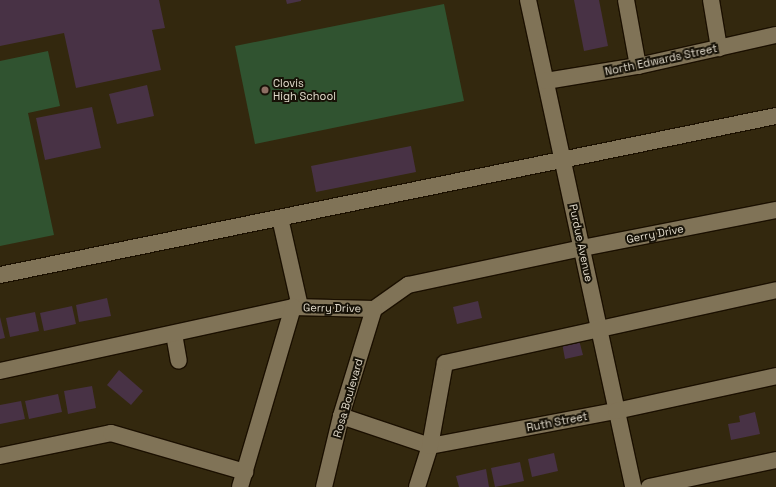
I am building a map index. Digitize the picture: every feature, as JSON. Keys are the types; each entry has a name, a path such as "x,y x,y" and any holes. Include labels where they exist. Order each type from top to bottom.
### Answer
{"street":[{"name":"Purdue Avenue","path":"528,0 633,487"},
{"path":"626,0 638,66"},
{"path":"711,0 719,48"},
{"name":"North Edwards Street","path":"546,81 638,66 776,35"},
{"path":"0,275 563,161 776,116"},
{"name":"Gerry Drive","path":"0,371 297,307 374,309 408,285 582,248 776,210"},
{"path":"0,456 111,433 242,479 297,307 280,218"},
{"path":"417,487 430,446 445,362 776,290"},
{"name":"Rosa Boulevard","path":"324,487 342,416 374,309"},
{"path":"174,334 179,361"},
{"name":"Ruth Street","path":"342,416 430,446 616,411 776,376"},
{"path":"649,487 776,460"}],"green space":[{"path":"444,4 464,101 255,144 235,46"},
{"path":"48,51 60,106 28,113 54,235 0,246 0,61"}],"building":[{"path":"0,0 159,0 165,28 152,30 161,70 76,88 64,33 0,46"},
{"path":"286,0 301,0 301,1 287,4"},
{"path":"574,0 599,0 608,46 584,51"},
{"path":"147,85 154,116 117,124 109,94"},
{"path":"92,107 101,148 45,160 36,118"},
{"path":"411,146 416,172 316,192 311,166"},
{"path":"107,298 111,316 79,322 76,305"},
{"path":"478,301 482,318 457,324 453,307"},
{"path":"72,306 76,324 44,331 40,313"},
{"path":"35,312 39,331 10,337 6,318"},
{"path":"0,317 5,338 0,339"},
{"path":"579,340 583,355 565,359 562,343"},
{"path":"119,370 143,391 131,405 107,385"},
{"path":"92,386 96,408 68,414 64,391"},
{"path":"58,394 62,412 29,419 25,401"},
{"path":"21,401 25,419 0,424 0,405"},
{"path":"755,412 760,434 731,440 728,424 740,422 739,416"},
{"path":"554,453 558,471 532,477 528,459"},
{"path":"520,462 524,481 495,487 491,468"},
{"path":"486,469 489,487 459,487 456,476"}],"place":[{"name":"Clovis High School","path":"265,90"}]}
